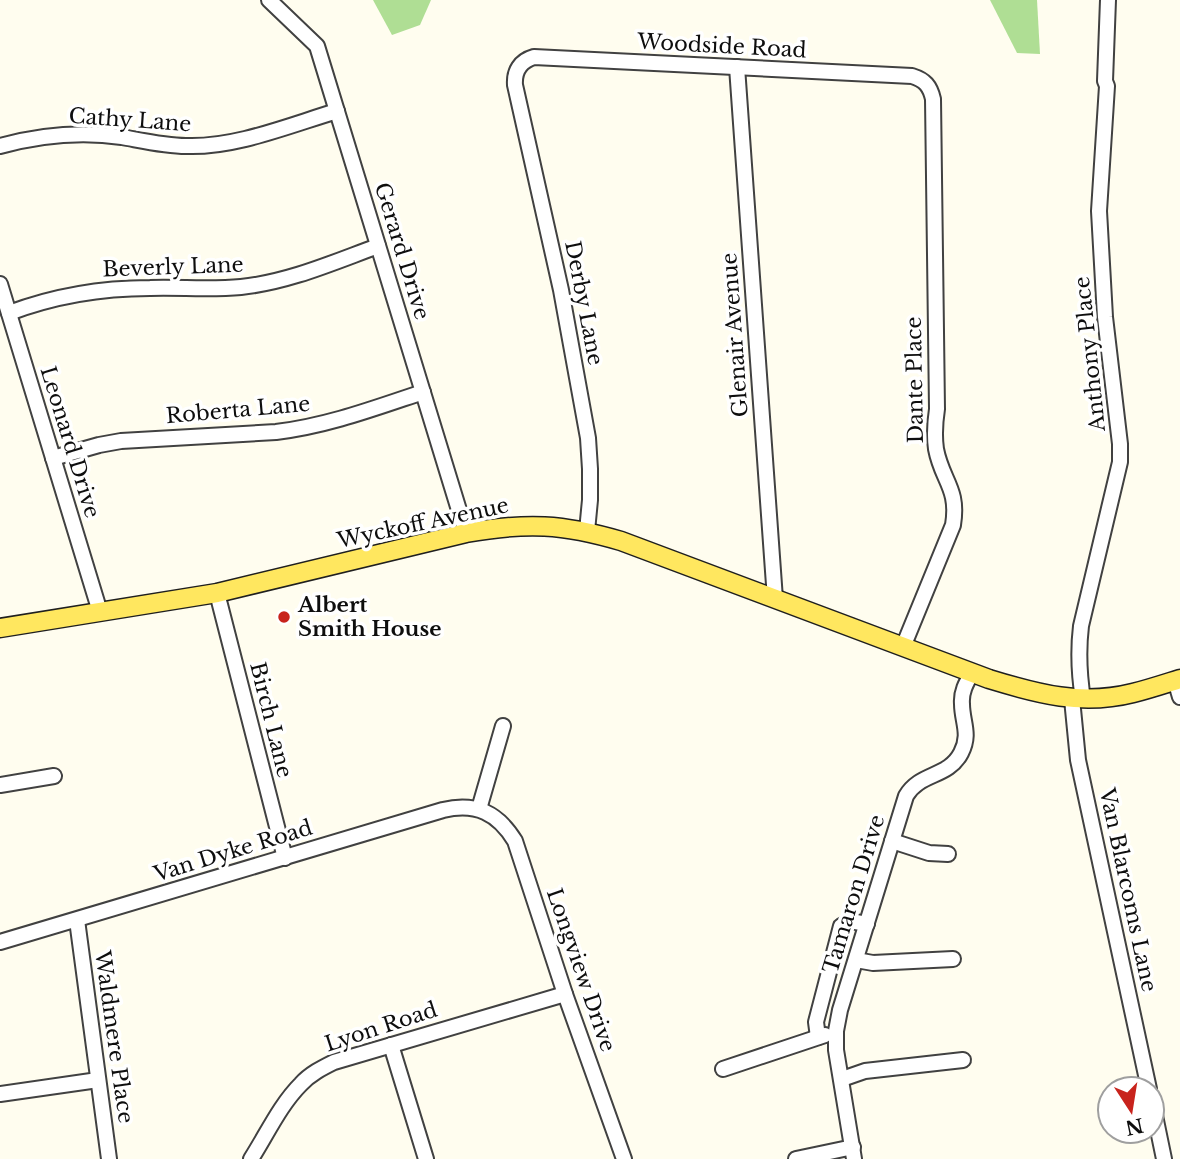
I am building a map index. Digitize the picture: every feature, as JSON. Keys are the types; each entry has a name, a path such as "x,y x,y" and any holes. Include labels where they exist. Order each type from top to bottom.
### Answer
{"main road":[{"name":"Wyckoff Avenue","path":"0,628 217,593 498,527 556,526 621,541 972,673 1041,694 1077,699 1108,698 1178,685"}],"street":[{"name":"Gerard Drive","path":"269,0 317,46 466,533"},
{"name":"Anthony Place","path":"1077,699 1081,626 1120,462 1121,444 1105,317 1099,211 1107,86 1108,0"},
{"name":"Woodside Road","path":"515,85 516,71 527,59 534,57 912,76 927,84 933,99"},
{"name":"Glenair Avenue","path":"737,67 775,599"},
{"name":"Derby Lane","path":"515,85 561,290 586,426 590,469 587,531"},
{"name":"Dante Place","path":"903,647 953,525 955,511 950,484 940,464 934,429 937,409 933,99"},
{"name":"Cathy Lane","path":"0,146 37,138 89,135 121,137 162,145 207,146 235,141 337,111"},
{"name":"Beverly Lane","path":"9,313 35,303 92,292 244,287 311,271 379,246"},
{"name":"Leonard Drive","path":"0,284 100,612"},
{"name":"Roberta Lane","path":"53,458 121,440 302,429 423,392"},
{"name":"Birch Lane","path":"217,593 285,858"},
{"name":"Tamaron Drive","path":"854,1153 836,1051 840,1010 905,796 918,781 948,768 957,760 962,750 966,728 961,706 962,694 972,673"},
{"name":"Van Blarcoms Lane","path":"1077,699 1078,760 1146,1075"},
{"path":"479,809 503,726"},
{"path":"0,785 54,776"},
{"name":"Van Dyke Road","path":"0,942 454,807 479,809"},
{"name":"Longview Drive","path":"479,809 500,820 516,841 565,994 624,1159"},
{"path":"892,841 929,853 948,854"},
{"name":"Waldmere Place","path":"76,920 109,1159"},
{"path":"818,1037 816,1022 841,926 850,921 867,924"},
{"path":"856,960 873,963 953,959"},
{"name":"Lyon Road","path":"251,1159 290,1096 317,1070 334,1062 565,994"},
{"path":"723,1069 836,1031"},
{"path":"391,1045 426,1159"},
{"path":"842,1079 865,1071 963,1060"},
{"path":"0,1094 99,1080"},
{"path":"796,1159 854,1153"}],"green space":[{"path":"373,0 431,0 420,25 392,35"},
{"path":"990,0 1037,0 1040,54 1017,53"}],"place":[{"name":"Albert Smith House","path":"284,617"}]}
